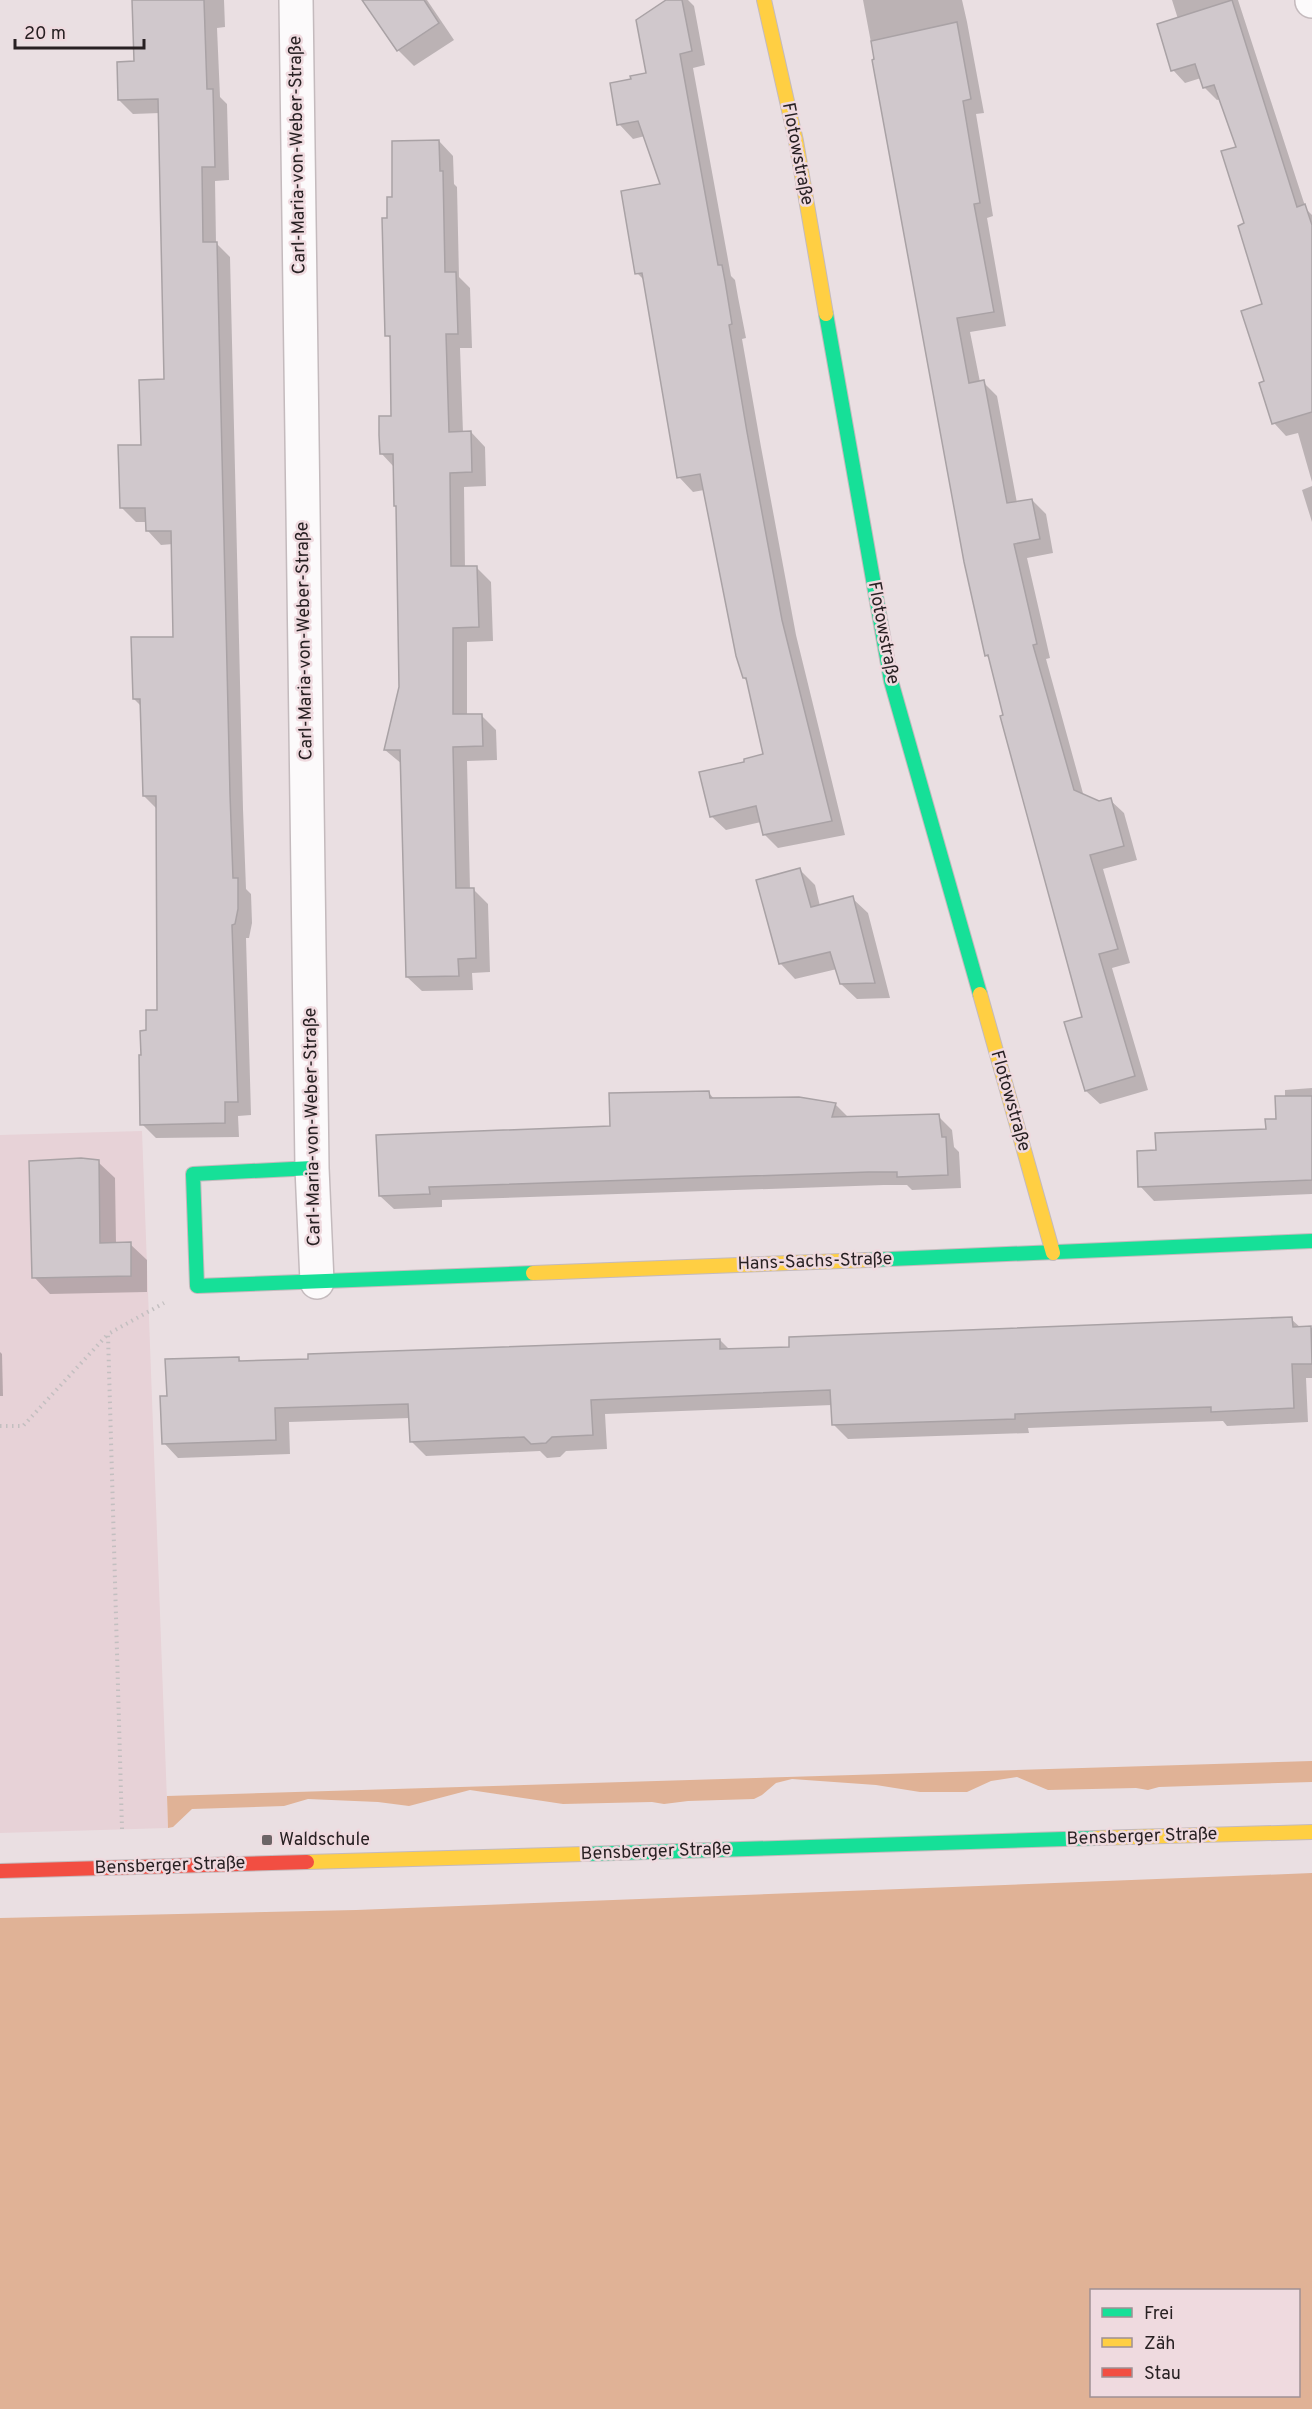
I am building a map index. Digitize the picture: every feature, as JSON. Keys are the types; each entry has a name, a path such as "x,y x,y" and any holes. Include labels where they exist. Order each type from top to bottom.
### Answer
{"street":[{"name":"Carl-Maria-von-Weber-Straße","path":"296,0 312,1168 317,1282"},
{"name":"Flotowstraße","path":"764,0 796,141 891,681 1053,1253"},
{"path":"196,1286 193,1174 312,1168"},
{"name":"Hans-Sachs-Straße","path":"196,1286 1312,1241"},
{"name":"Bensberger Straße","path":"0,1871 1312,1832"}],"path":[{"path":"0,1426 23,1426 108,1334 196,1286"},
{"path":"108,1334 123,1867"}],"shaded area":[{"path":"142,1131 168,1828 0,1833 0,1135"},
{"path":"1312,1761 1312,1782 1159,1787 1148,1790 1136,1788 1048,1790 1017,1777 991,1781 967,1792 920,1792 876,1785 792,1779 776,1783 754,1799 664,1804 652,1802 563,1804 470,1790 409,1806 378,1802 308,1799 284,1806 192,1809 173,1827 168,1828 167,1796"},
{"path":"1312,1873 1312,2409 0,2409 0,1918 356,1910"}],"building":[{"path":"132,0 204,0 207,89 213,89 215,167 202,167 203,242 217,242 230,794 233,878 238,878 238,909 235,924 232,925 238,1102 225,1102 225,1123 140,1125 140,1031 146,1030 146,1010 157,1010 156,796 143,796 140,699 133,699 131,637 173,637 171,531 146,531 145,508 120,508 118,445 141,445 139,380 164,379 158,99 118,100 117,62 134,61"},
{"path":"362,0 424,0 439,23 397,51"},
{"path":"666,0 682,0 692,51 680,54 718,265 722,265 725,281 732,324 729,325 747,432 782,620 832,821 763,835 756,806 710,817 699,772 744,762 744,759 763,754 746,678 743,678 736,656 700,474 677,478 642,273 635,274 621,191 660,184 638,121 617,125 610,83 646,73 636,20"},
{"path":"1232,0 1297,207 1305,204 1312,225 1312,412 1272,424 1259,383 1264,381 1241,311 1262,304 1238,226 1244,223 1221,151 1236,147 1214,85 1203,88 1195,64 1171,71 1157,24"},
{"path":"957,22 971,99 963,101 980,203 974,204 994,312 957,318 969,383 984,380 1007,503 1032,499 1040,539 1014,544 1037,644 1033,645 1074,790 1099,801 1111,798 1124,846 1090,855 1118,949 1099,954 1135,1076 1085,1091 1064,1022 1082,1017 1000,716 1003,715 988,655 985,656 964,562 872,60 874,59 871,41"},
{"path":"439,140 440,171 443,171 445,272 456,272 458,334 446,334 449,432 471,431 472,472 450,473 451,566 477,566 479,627 453,628 453,714 482,714 483,746 453,747 456,888 474,888 476,958 458,959 459,976 406,977 400,750 384,750 399,687 393,454 380,454 379,435 379,416 391,416 390,336 385,336 382,218 387,218 387,197 392,197 392,141"},
{"path":"800,868 811,907 853,896 875,983 840,984 830,952 779,964 756,880"},
{"path":"709,1091 710,1098 799,1097 836,1103 832,1117 939,1114 942,1137 946,1137 948,1175 897,1177 897,1172 869,1172 429,1187 430,1194 379,1196 376,1135 610,1126 609,1093"},
{"path":"1275,1096 1312,1096 1312,1180 1138,1187 1137,1151 1156,1150 1155,1133 1266,1129 1265,1119 1276,1119"},
{"path":"81,1158 99,1160 100,1243 131,1242 131,1276 32,1278 29,1161"},
{"path":"1292,1317 1293,1327 1311,1326 1312,1364 1292,1364 1294,1408 1211,1412 1211,1407 1117,1410 1015,1414 1015,1419 832,1425 830,1390 591,1400 593,1435 552,1437 546,1443 531,1444 524,1437 410,1442 408,1404 275,1408 276,1440 162,1444 160,1396 167,1396 165,1359 239,1357 239,1361 308,1359 308,1354 720,1339 720,1349 789,1347 789,1337"}],"traffic: fast":[{"path":"826,314 891,681 980,994"},
{"path":"312,1168 193,1174 197,1286 533,1273"},
{"path":"867,1260 1312,1241"},
{"path":"584,1854 1096,1838"}],"traffic: slow":[{"path":"764,0 796,141 826,314"},
{"path":"980,994 1053,1253"},
{"path":"533,1273 867,1260"},
{"path":"1096,1838 1312,1832"},
{"path":"307,1862 584,1854"}],"traffic: jam":[{"path":"0,1871 307,1862"}],"place":[{"name":"Waldschule","path":"267,1840"}]}
